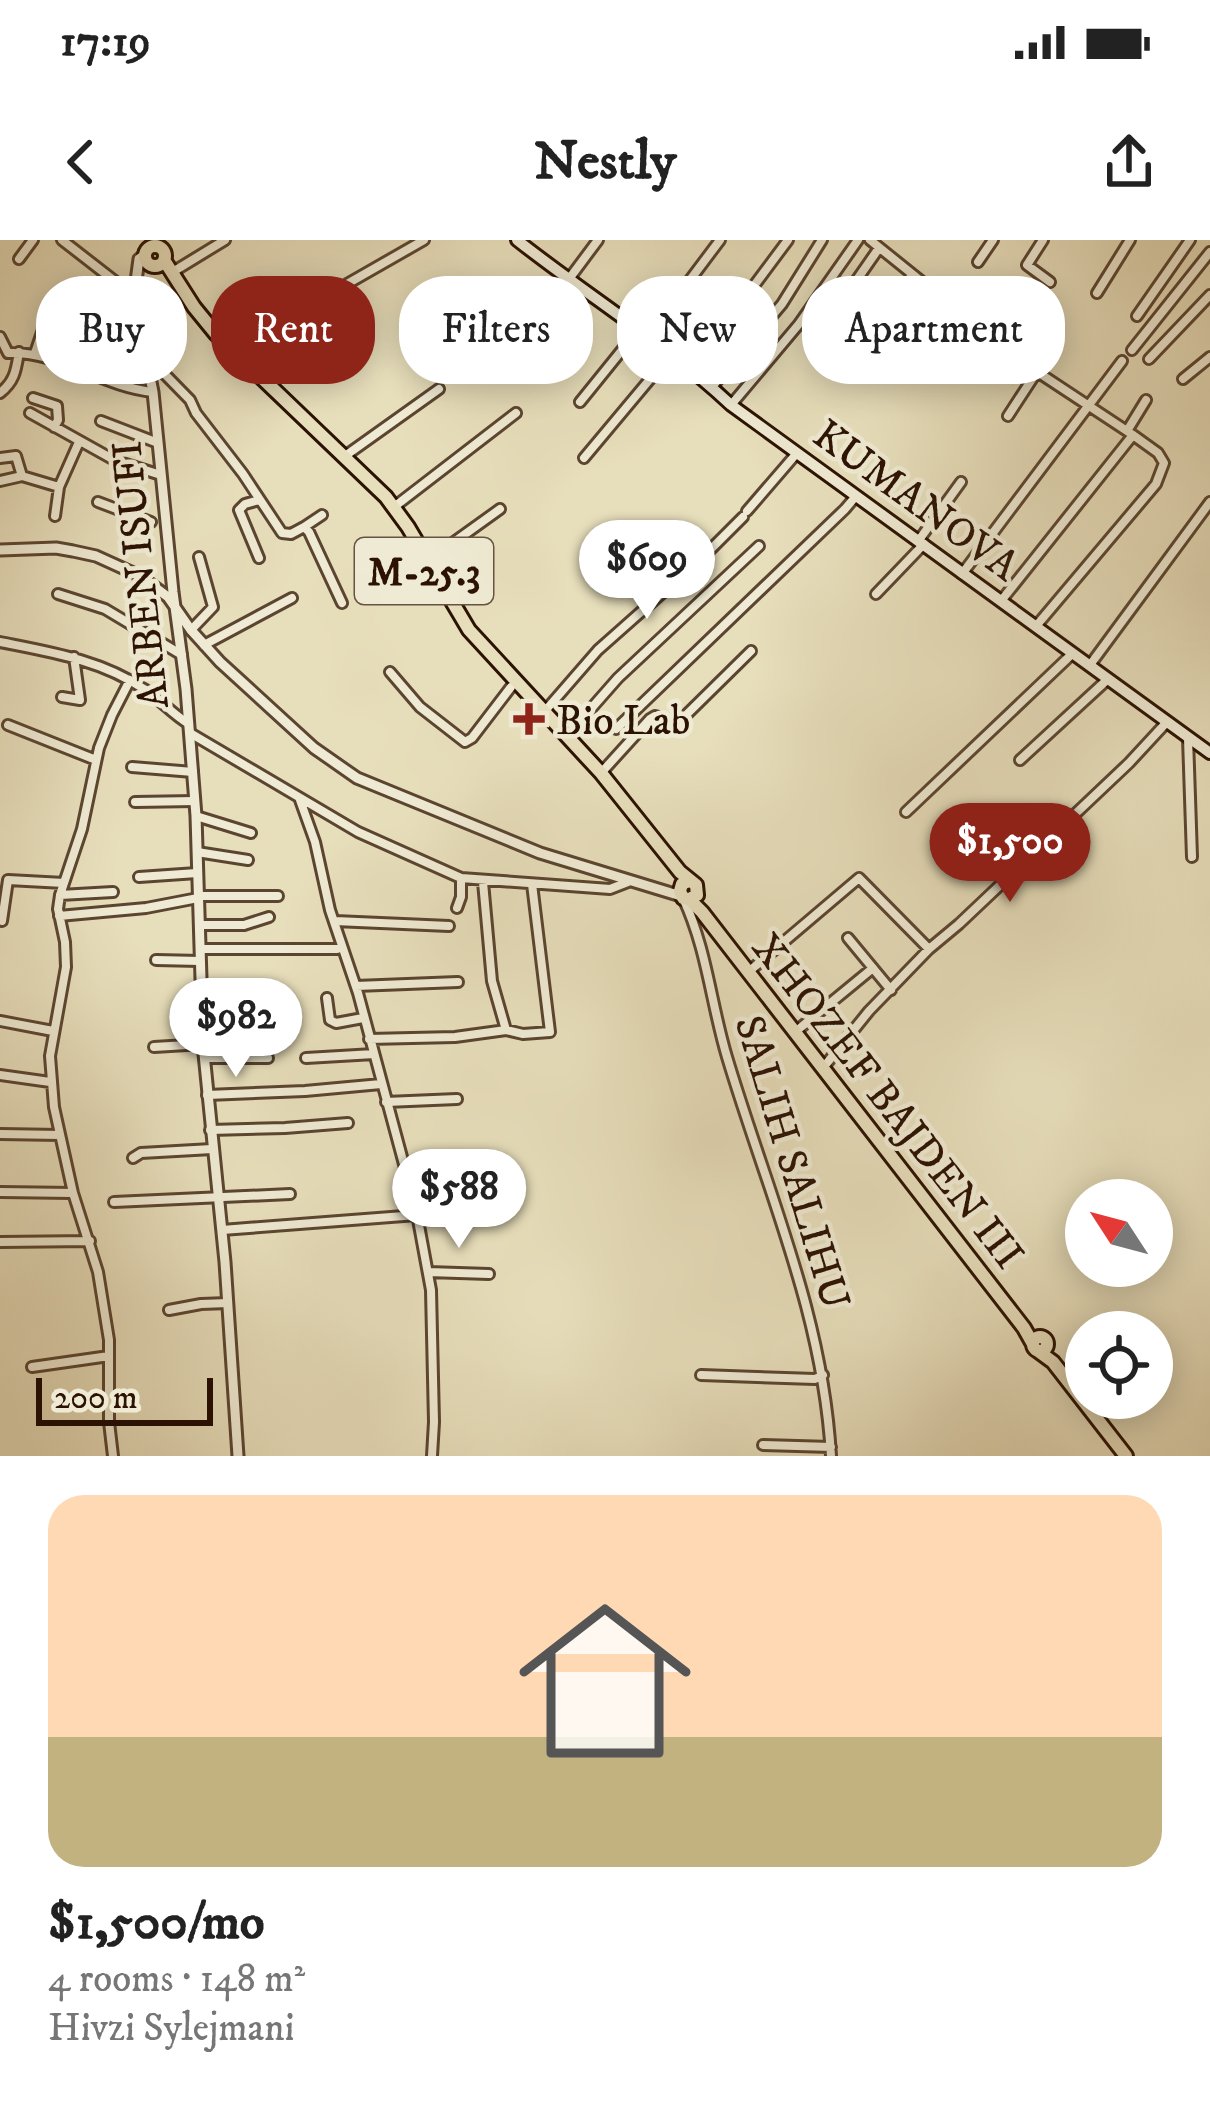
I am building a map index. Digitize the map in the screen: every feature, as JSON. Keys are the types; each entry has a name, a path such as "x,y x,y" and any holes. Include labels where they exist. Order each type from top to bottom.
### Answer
{"main road":[{"name":"KUMANOVA","path":"517,240 563,276"},
{"name":"M-25.3","path":"152,256 217,334 394,507 470,630 601,772 682,889"},
{"name":"M-25.3","path":"152,256 211,339 381,502 454,621 596,777 682,889"},
{"name":"KUMANOVA","path":"709,384 731,405 1210,753"},
{"name":"XHOZEF BAJDEN III","path":"682,889 754,968 1126,1456"},
{"name":"XHOZEF BAJDEN III","path":"682,889 1040,1344"}],"street":[{"path":"19,260 33,240"},
{"path":"62,240 108,276"},
{"path":"152,256 225,240"},
{"path":"361,276 424,240"},
{"path":"571,276 598,240"},
{"path":"690,276 719,240"},
{"path":"761,276 788,240"},
{"path":"712,387 782,304 822,240"},
{"path":"731,405 799,324 858,240"},
{"path":"870,240 912,275"},
{"path":"978,262 993,240"},
{"path":"1042,276 1028,265 1043,240"},
{"path":"1097,293 1130,240"},
{"path":"1137,316 1190,240"},
{"path":"859,276 879,248"},
{"path":"1132,350 1210,252"},
{"path":"1149,359 1210,295"},
{"path":"0,337 8,352 35,353 115,384 154,392"},
{"path":"0,392 15,376 19,352"},
{"path":"1183,379 1210,357"},
{"path":"580,402 617,362"},
{"path":"962,574 1122,362"},
{"name":"ARBEN ISUFI","path":"153,384 160,524 176,608 193,772 203,1044 238,1456"},
{"path":"176,384 282,533 291,534 322,515"},
{"path":"584,458 645,384"},
{"path":"1008,416 1029,384"},
{"path":"1037,625 1156,484 1164,463 1158,453 1054,384"},
{"path":"346,457 439,389"},
{"path":"33,398 57,406 54,427"},
{"path":"1000,601 1130,433 1146,400"},
{"path":"30,413 116,461 161,475"},
{"path":"394,507 516,413"},
{"path":"101,421 158,443"},
{"path":"55,516 59,487 79,442"},
{"path":"544,712 598,650 704,556 798,452"},
{"path":"0,458 16,456 22,476"},
{"path":"0,482 22,476 59,487"},
{"path":"876,594 921,542 961,482"},
{"path":"616,729 857,495"},
{"path":"259,500 239,510 260,559"},
{"path":"98,502 160,524"},
{"path":"1090,665 1210,502"},
{"path":"427,561 500,509"},
{"path":"304,527 342,603"},
{"path":"567,736 619,678 759,546"},
{"path":"0,550 56,548 96,556 140,576 168,597 204,645 314,748 357,778 490,835 628,882 682,889"},
{"path":"191,630 213,608 199,557"},
{"path":"58,594 105,609 182,655"},
{"path":"204,645 292,598"},
{"path":"0,642 74,657 130,680 189,728 300,800 460,878 610,889 628,882"},
{"path":"601,772 655,716 681,720 751,651"},
{"path":"906,812 1073,652"},
{"path":"62,697 80,700 74,657"},
{"path":"390,672 420,707 465,742 511,687"},
{"path":"113,1456 110,1356 98,1272 73,1193 50,1082 53,1031 65,967 60,895 82,829 97,760 130,680"},
{"path":"1020,760 1108,680"},
{"path":"632,714 644,726"},
{"path":"827,1063 929,949 1129,764 1166,723"},
{"path":"8,725 97,760"},
{"path":"1189,738 1192,857"},
{"path":"132,767 193,772"},
{"path":"300,800 417,1215 431,1290 432,1456"},
{"path":"135,802 195,801"},
{"path":"196,816 250,833"},
{"path":"971,832 970,846 1006,878"},
{"path":"197,852 248,860"},
{"path":"140,877 197,873"},
{"path":"458,908 460,878"},
{"path":"754,968 859,878 929,949"},
{"path":"2,921 8,880 64,883"},
{"path":"482,882 492,981 506,1030"},
{"path":"369,1040 506,1030 548,1033 532,884"},
{"name":"SALIH SALIHU","path":"682,889 707,966 725,1050 796,1264 823,1375 831,1451 763,1445"},
{"path":"60,895 113,892"},
{"path":"59,916 146,908 198,897 278,896"},
{"path":"200,925 244,926 268,917"},
{"path":"335,921 449,926"},
{"path":"848,938 892,990"},
{"path":"156,960 338,949"},
{"path":"800,1028 873,968"},
{"path":"356,986 458,982"},
{"path":"327,998 330,1019 336,1023 363,1018"},
{"path":"0,1021 53,1031"},
{"path":"154,1047 203,1044"},
{"path":"306,1058 374,1054"},
{"path":"204,1058 268,1058"},
{"path":"0,1075 50,1082"},
{"path":"207,1095 381,1084"},
{"path":"386,1102 457,1100"},
{"path":"210,1130 348,1123"},
{"path":"0,1134 60,1136"},
{"path":"133,1158 141,1153 212,1149"},
{"path":"0,1192 73,1193"},
{"path":"113,1202 290,1194"},
{"path":"222,1230 417,1215"},
{"path":"0,1242 90,1241"},
{"path":"428,1272 489,1274"},
{"path":"169,1310 228,1304"},
{"path":"32,1367 110,1356"},
{"name":"SALIH SALIHU","path":"701,1375 823,1375"}],"place":[{"name":"Bio Lab","path":"529,719"}]}
